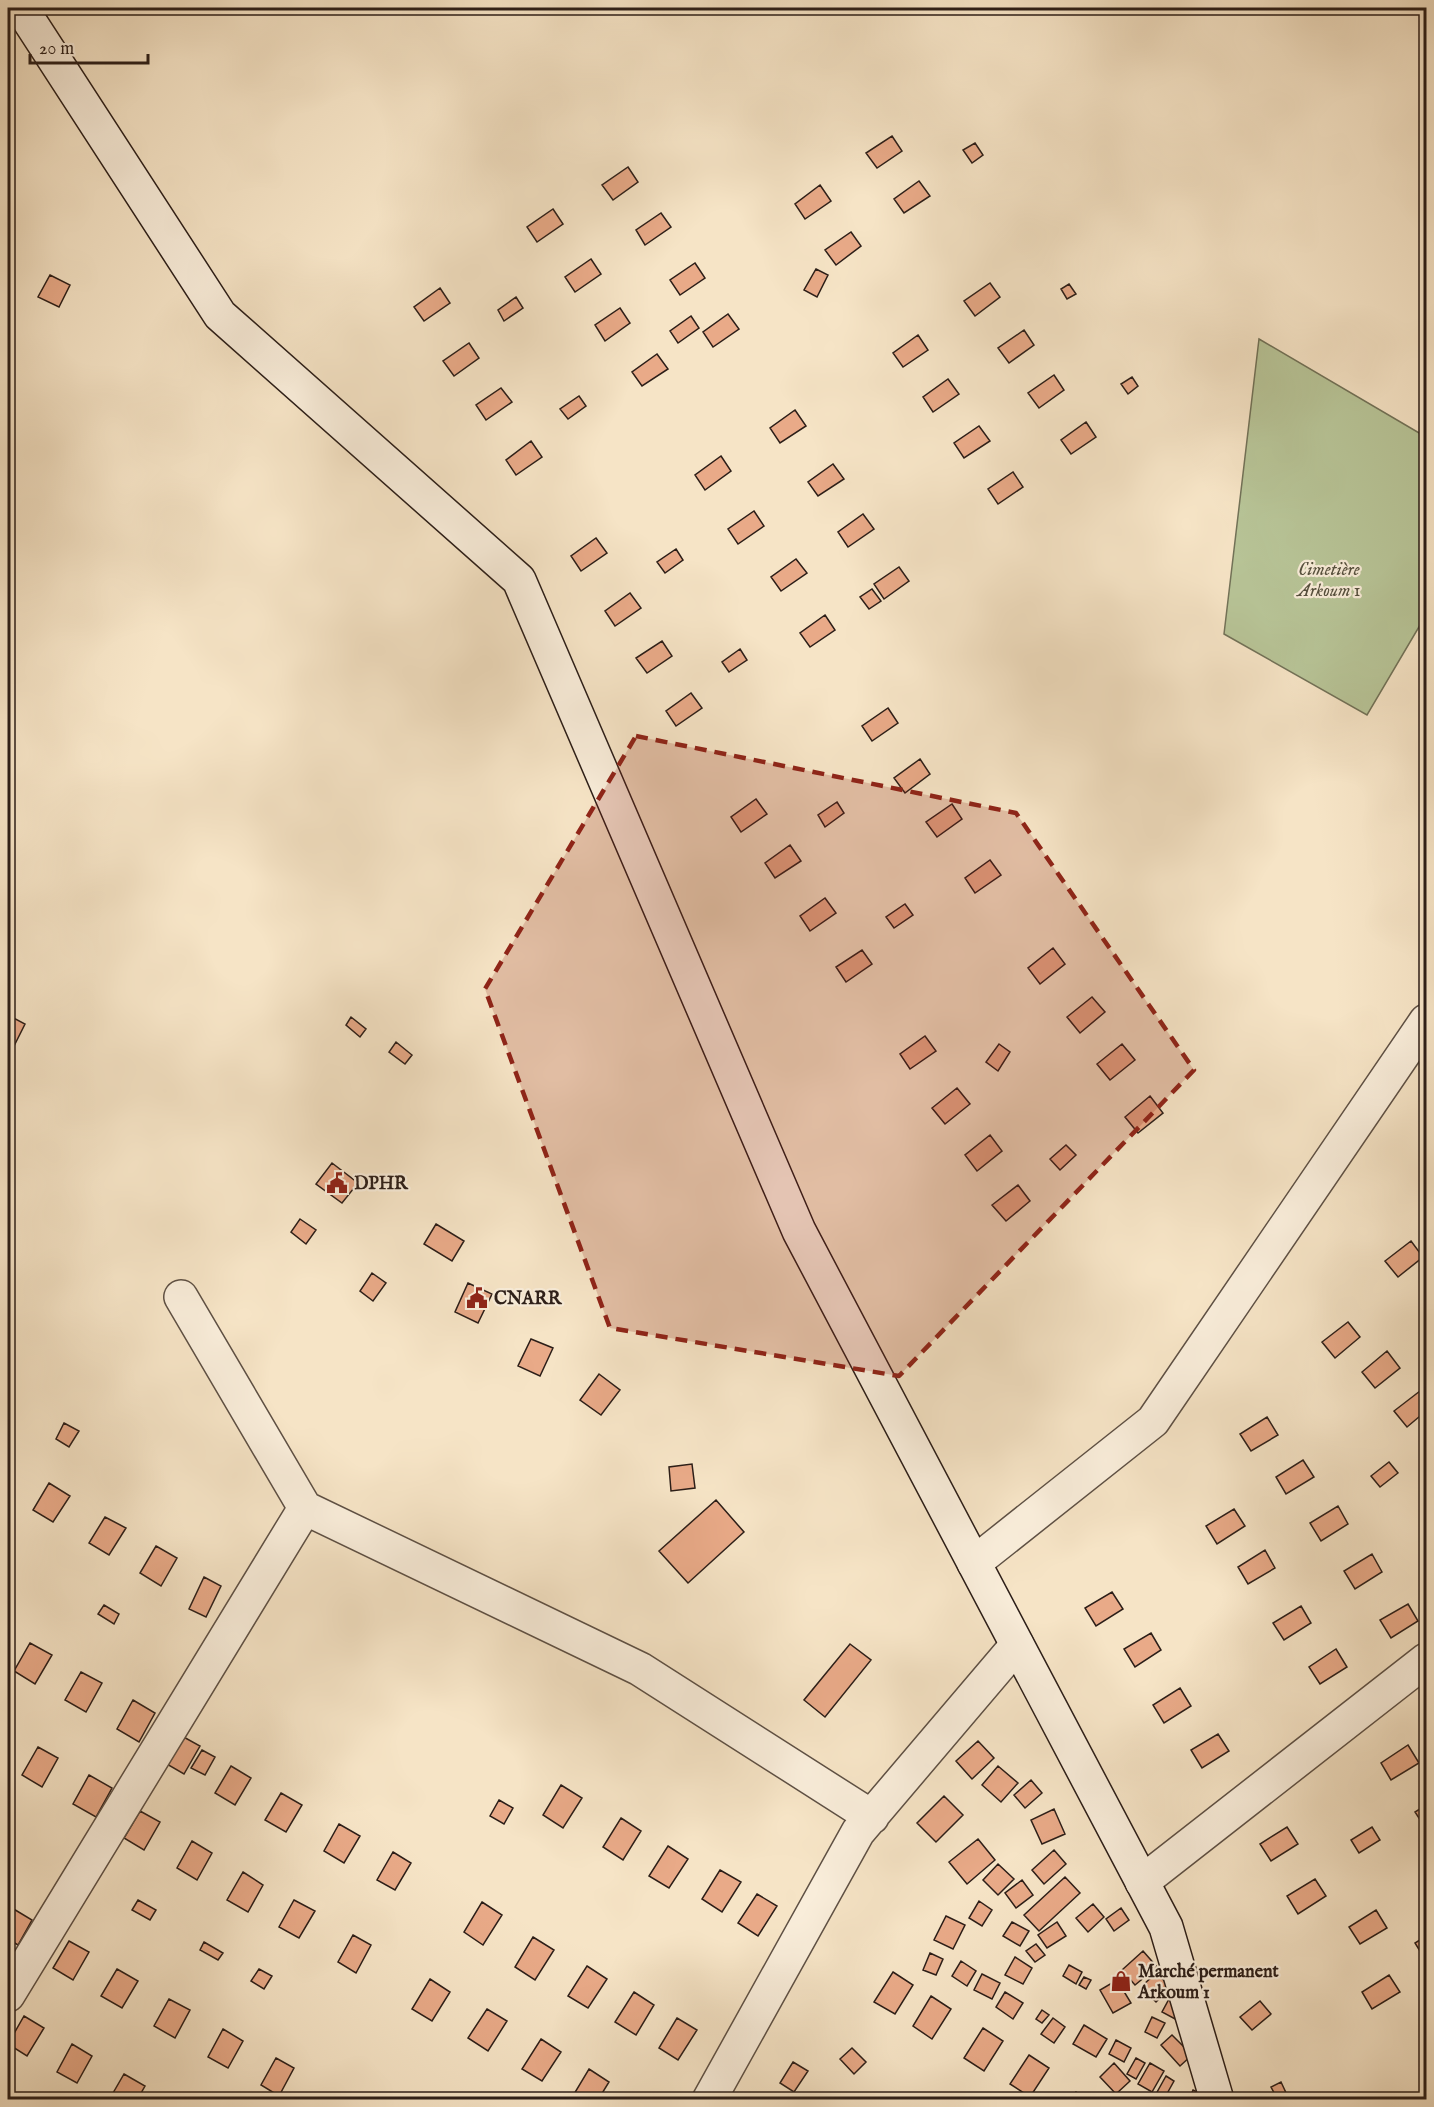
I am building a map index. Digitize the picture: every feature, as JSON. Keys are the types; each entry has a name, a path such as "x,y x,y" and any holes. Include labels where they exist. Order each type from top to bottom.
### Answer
{"street":[{"path":"21,8 220,315 519,580 798,1231 1166,1927 1217,2100"},
{"path":"974,1563 1153,1421 1426,1021"},
{"path":"181,1297 305,1508 640,1669 872,1817"},
{"path":"8,1995 305,1508"},
{"path":"709,2100 858,1832 1017,1645"},
{"path":"1142,1882 1426,1660"}],"highlighted area":[{"path":"636,736 1016,813 1194,1070 899,1376 610,1328 485,989"}],"green space":[{"name":"Cimetière Arkoum 1","path":"1259,339 1426,437 1426,615 1367,715 1224,634"}],"building":[{"path":"892,136 902,151 877,168 866,153"},
{"path":"975,143 983,155 972,163 963,150"},
{"path":"628,167 638,182 613,200 602,185"},
{"path":"919,181 930,196 904,213 894,199"},
{"path":"820,185 831,201 805,219 795,204"},
{"path":"553,209 563,224 537,242 527,227"},
{"path":"661,213 671,227 645,245 636,230"},
{"path":"851,232 861,246 836,265 825,250"},
{"path":"591,259 601,274 575,292 565,277"},
{"path":"695,263 705,278 680,295 670,280"},
{"path":"816,269 828,275 817,297 804,290"},
{"path":"50,275 70,285 59,307 38,297"},
{"path":"990,283 1000,297 975,316 964,301"},
{"path":"1069,284 1076,294 1067,299 1061,289"},
{"path":"440,288 450,303 424,321 414,307"},
{"path":"516,297 523,308 504,321 498,310"},
{"path":"620,308 630,323 605,341 595,325"},
{"path":"728,314 739,329 713,347 703,332"},
{"path":"691,316 699,328 678,343 670,331"},
{"path":"1024,330 1034,345 1009,363 998,348"},
{"path":"918,335 928,350 903,367 893,353"},
{"path":"469,343 479,358 454,376 443,361"},
{"path":"657,354 668,369 642,386 632,372"},
{"path":"1054,375 1064,390 1039,408 1028,393"},
{"path":"1132,377 1138,386 1128,394 1121,384"},
{"path":"948,379 959,394 933,412 923,397"},
{"path":"501,388 512,402 486,420 476,405"},
{"path":"579,396 586,406 568,419 560,409"},
{"path":"795,410 806,426 780,443 770,428"},
{"path":"1086,422 1096,437 1071,454 1061,440"},
{"path":"979,426 990,441 964,458 954,443"},
{"path":"531,441 542,457 516,475 506,460"},
{"path":"721,456 731,471 705,490 695,475"},
{"path":"833,464 844,479 818,496 808,482"},
{"path":"1013,472 1023,487 998,504 988,489"},
{"path":"754,511 764,526 738,544 728,529"},
{"path":"863,514 874,529 848,547 838,532"},
{"path":"596,538 607,553 581,571 571,556"},
{"path":"676,549 683,560 665,573 657,562"},
{"path":"796,559 807,573 781,591 771,577"},
{"path":"899,567 909,581 884,599 874,584"},
{"path":"872,589 881,601 869,609 860,597"},
{"path":"630,593 641,608 615,626 605,611"},
{"path":"825,615 835,630 810,647 800,633"},
{"path":"662,641 672,656 647,673 636,658"},
{"path":"740,649 747,660 729,672 722,662"},
{"path":"691,693 702,708 676,726 666,711"},
{"path":"888,708 898,723 872,741 862,726"},
{"path":"920,759 930,774 905,793 894,778"},
{"path":"756,799 767,814 741,832 731,817"},
{"path":"837,802 844,813 825,827 818,815"},
{"path":"952,804 962,819 937,837 926,822"},
{"path":"790,845 801,861 775,878 765,863"},
{"path":"990,860 1001,875 975,893 965,878"},
{"path":"825,898 836,913 810,931 800,916"},
{"path":"905,904 913,915 894,928 886,917"},
{"path":"1053,948 1065,964 1040,984 1028,968"},
{"path":"862,950 872,964 846,982 836,967"},
{"path":"1092,997 1105,1012 1080,1033 1067,1017"},
{"path":"8,1015 25,1024 8,1058"},
{"path":"351,1017 366,1029 360,1037 346,1025"},
{"path":"925,1036 936,1051 910,1069 900,1054"},
{"path":"396,1042 412,1055 405,1064 389,1052"},
{"path":"999,1044 1010,1052 998,1071 986,1062"},
{"path":"1122,1044 1135,1060 1110,1080 1097,1064"},
{"path":"957,1088 970,1104 945,1124 932,1108"},
{"path":"1150,1096 1163,1113 1138,1133 1125,1117"},
{"path":"990,1135 1002,1151 977,1171 965,1155"},
{"path":"1066,1145 1076,1155 1060,1170 1050,1159"},
{"path":"332,1163 358,1183 342,1203 316,1184"},
{"path":"1018,1185 1030,1201 1006,1221 992,1205"},
{"path":"300,1219 316,1230 306,1244 291,1232"},
{"path":"436,1224 464,1241 452,1261 424,1244"},
{"path":"1411,1241 1423,1257 1398,1277 1385,1261"},
{"path":"372,1273 386,1283 373,1301 360,1291"},
{"path":"468,1283 492,1294 478,1323 455,1312"},
{"path":"1348,1322 1360,1337 1335,1358 1322,1342"},
{"path":"531,1339 553,1348 540,1376 518,1366"},
{"path":"1387,1351 1400,1368 1375,1388 1362,1372"},
{"path":"599,1374 620,1390 601,1415 580,1400"},
{"path":"1420,1391 1426,1400 1426,1411 1407,1427 1394,1411"},
{"path":"1267,1417 1278,1435 1251,1451 1240,1434"},
{"path":"64,1423 79,1431 69,1447 56,1439"},
{"path":"1303,1460 1314,1477 1286,1494 1276,1477"},
{"path":"1389,1462 1398,1473 1380,1487 1371,1476"},
{"path":"692,1464 695,1488 671,1491 669,1467"},
{"path":"49,1483 70,1496 53,1522 33,1510"},
{"path":"716,1500 744,1532 688,1583 659,1551"},
{"path":"1338,1506 1348,1524 1321,1541 1310,1523"},
{"path":"1234,1509 1245,1526 1217,1544 1206,1526"},
{"path":"105,1517 126,1528 109,1555 89,1543"},
{"path":"156,1546 177,1558 161,1586 140,1573"},
{"path":"1265,1550 1275,1568 1248,1584 1238,1567"},
{"path":"1372,1554 1382,1572 1355,1589 1344,1571"},
{"path":"204,1577 221,1586 206,1617 189,1609"},
{"path":"1112,1592 1123,1609 1096,1626 1085,1608"},
{"path":"1408,1604 1418,1621 1391,1638 1380,1620"},
{"path":"104,1605 119,1614 114,1624 98,1614"},
{"path":"1301,1606 1311,1623 1284,1640 1273,1623"},
{"path":"1151,1633 1161,1650 1135,1667 1124,1649"},
{"path":"30,1643 52,1655 35,1684 14,1671"},
{"path":"850,1644 871,1660 825,1717 804,1700"},
{"path":"1336,1649 1347,1667 1320,1684 1309,1667"},
{"path":"81,1672 102,1683 86,1712 65,1700"},
{"path":"1180,1688 1191,1706 1164,1723 1153,1705"},
{"path":"133,1700 155,1713 139,1742 117,1729"},
{"path":"1218,1734 1229,1751 1202,1768 1191,1750"},
{"path":"180,1735 200,1746 184,1774 165,1763"},
{"path":"978,1741 994,1758 972,1779 956,1761"},
{"path":"1408,1745 1419,1763 1391,1780 1381,1763"},
{"path":"38,1747 58,1758 42,1787 22,1775"},
{"path":"202,1750 215,1757 205,1775 191,1768"},
{"path":"231,1766 251,1778 235,1805 215,1793"},
{"path":"998,1766 1018,1783 1001,1802 982,1785"},
{"path":"89,1775 112,1788 96,1817 73,1804"},
{"path":"1031,1780 1042,1793 1025,1808 1014,1795"},
{"path":"561,1785 582,1798 563,1828 543,1815"},
{"path":"281,1793 302,1805 286,1832 265,1820"},
{"path":"944,1796 963,1815 936,1842 917,1823"},
{"path":"499,1800 513,1808 504,1824 490,1816"},
{"path":"1426,1805 1426,1829 1415,1812"},
{"path":"1054,1809 1065,1834 1042,1844 1031,1820"},
{"path":"140,1811 160,1822 144,1850 124,1838"},
{"path":"621,1818 641,1831 623,1860 603,1847"},
{"path":"339,1824 360,1836 344,1863 324,1851"},
{"path":"1287,1827 1298,1844 1271,1861 1260,1844"},
{"path":"1372,1827 1380,1840 1359,1853 1351,1840"},
{"path":"978,1839 995,1860 967,1884 949,1862"},
{"path":"192,1841 212,1853 197,1880 177,1868"},
{"path":"668,1846 688,1859 669,1888 649,1876"},
{"path":"1054,1850 1066,1864 1044,1884 1032,1870"},
{"path":"393,1852 411,1863 395,1890 377,1880"},
{"path":"998,1864 1014,1879 998,1895 983,1880"},
{"path":"720,1870 741,1882 722,1912 702,1899"},
{"path":"243,1872 263,1885 248,1912 227,1900"},
{"path":"1065,1877 1080,1893 1039,1931 1024,1915"},
{"path":"1315,1879 1326,1896 1298,1914 1287,1896"},
{"path":"1022,1880 1033,1895 1016,1908 1005,1893"},
{"path":"757,1894 777,1906 758,1936 738,1923"},
{"path":"138,1900 156,1910 150,1920 132,1910"},
{"path":"294,1900 315,1911 299,1938 279,1927"},
{"path":"979,1901 992,1910 982,1926 969,1918"},
{"path":"482,1902 502,1915 483,1945 464,1932"},
{"path":"1093,1904 1104,1917 1088,1932 1076,1918"},
{"path":"12,1908 32,1920 18,1945 8,1939 8,1915"},
{"path":"1121,1908 1129,1920 1114,1931 1106,1919"},
{"path":"1376,1910 1387,1928 1360,1944 1349,1927"},
{"path":"946,1916 965,1925 953,1949 934,1940"},
{"path":"1012,1922 1029,1931 1020,1946 1003,1936"},
{"path":"1057,1922 1066,1936 1047,1948 1038,1935"},
{"path":"353,1935 371,1945 356,1973 338,1962"},
{"path":"1426,1936 1426,1953 1423,1956 1415,1943"},
{"path":"533,1937 554,1950 535,1980 515,1967"},
{"path":"69,1941 89,1952 73,1980 53,1968"},
{"path":"204,1942 223,1953 218,1960 200,1950"},
{"path":"1036,1944 1045,1955 1035,1962 1026,1951"},
{"path":"1143,1951 1157,1967 1135,1985 1122,1970"},
{"path":"930,1953 943,1959 936,1975 923,1970"},
{"path":"1015,1957 1032,1968 1023,1984 1005,1975"},
{"path":"961,1961 976,1971 967,1986 952,1976"},
{"path":"1069,1965 1082,1972 1076,1984 1063,1976"},
{"path":"587,1966 607,1979 588,2008 568,1996"},
{"path":"117,1969 138,1981 122,2008 101,1996"},
{"path":"259,1969 272,1976 264,1989 251,1981"},
{"path":"893,1972 913,1985 895,2014 874,2002"},
{"path":"1156,1973 1171,1987 1156,2002 1141,1987"},
{"path":"982,1974 1000,1983 992,1999 974,1990"},
{"path":"1389,1975 1400,1992 1372,2009 1362,1992"},
{"path":"1084,1977 1091,1980 1086,1989 1079,1985"},
{"path":"430,1979 450,1992 432,2021 412,2009"},
{"path":"1117,1980 1131,2003 1113,2013 1100,1990"},
{"path":"634,1992 654,2005 636,2035 615,2022"},
{"path":"1005,1992 1023,2003 1013,2019 996,2007"},
{"path":"931,1996 951,2009 932,2039 913,2026"},
{"path":"169,1999 190,2010 175,2038 154,2026"},
{"path":"1169,1999 1184,2007 1177,2020 1162,2012"},
{"path":"1260,2001 1271,2014 1252,2030 1240,2017"},
{"path":"487,2009 507,2021 488,2051 468,2038"},
{"path":"1042,2010 1049,2015 1042,2023 1036,2019"},
{"path":"24,2016 44,2028 27,2056 8,2044"},
{"path":"1152,2017 1165,2023 1157,2038 1145,2032"},
{"path":"677,2018 697,2030 678,2060 659,2048"},
{"path":"1053,2018 1065,2027 1054,2043 1041,2034"},
{"path":"1084,2025 1107,2039 1096,2057 1073,2044"},
{"path":"983,2028 1003,2041 984,2071 964,2058"},
{"path":"223,2029 243,2041 228,2068 208,2057"},
{"path":"1172,2035 1192,2055 1180,2066 1161,2045"},
{"path":"541,2039 561,2052 542,2081 522,2069"},
{"path":"1116,2040 1131,2048 1124,2062 1109,2054"},
{"path":"72,2044 92,2056 77,2083 57,2072"},
{"path":"852,2048 866,2062 854,2074 840,2059"},
{"path":"1029,2055 1049,2068 1030,2097 1010,2084"},
{"path":"276,2058 294,2068 279,2096 261,2085"},
{"path":"1136,2058 1145,2063 1136,2079 1127,2074"},
{"path":"793,2062 808,2071 794,2092 780,2083"},
{"path":"1114,2063 1130,2081 1116,2094 1100,2077"},
{"path":"1150,2063 1164,2071 1152,2092 1138,2084"},
{"path":"589,2069 609,2082 598,2100 571,2099"},
{"path":"124,2074 145,2086 137,2100 109,2100"},
{"path":"1166,2076 1174,2081 1164,2099 1156,2094"},
{"path":"1281,2082 1288,2097 1278,2100 1271,2087"},
{"path":"1193,2090 1207,2097 1205,2100 1189,2100"},
{"path":"1076,2092 1087,2100 1071,2100"}],"place":[{"name":"DPHR","path":"337,1183"},
{"name":"CNARR","path":"477,1298"},
{"name":"Marché permanent Arkoum 1","path":"1121,1981"}]}
